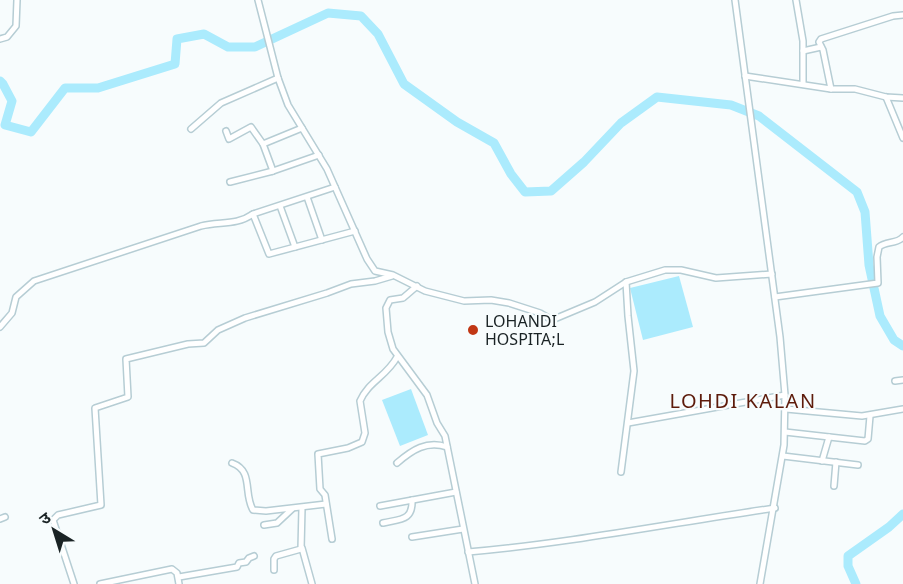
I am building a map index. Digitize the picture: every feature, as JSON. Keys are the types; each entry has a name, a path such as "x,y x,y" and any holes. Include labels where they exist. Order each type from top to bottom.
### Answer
{"street":[{"path":"0,39 7,37 16,26 17,0"},
{"path":"258,0 278,78 288,105 335,187 372,269 378,273 393,275 425,291 464,301 491,300 509,303 540,313 552,320 595,302 626,282 665,270 681,270 716,278 772,274"},
{"path":"735,0 775,297 786,409 783,456 760,584"},
{"path":"796,0 803,51 804,84"},
{"path":"831,89 819,42 825,37 903,15"},
{"path":"803,51 821,47"},
{"path":"745,76 831,89 855,89 885,97 903,98"},
{"path":"191,129 221,103 278,78"},
{"path":"885,97 903,138"},
{"path":"226,131 229,139 251,127 263,144 273,171"},
{"path":"263,144 302,128"},
{"path":"230,182 273,171 318,155"},
{"path":"0,327 12,313 16,297 34,282 201,226 231,224 253,214 335,187"},
{"path":"307,197 322,240"},
{"path":"280,206 295,247"},
{"path":"253,214 269,254 355,231"},
{"path":"775,297 875,284 879,280 877,257 879,247 903,237"},
{"path":"74,584 53,520 58,516 99,506 101,503 95,408 128,397 126,359 188,344 204,343 218,330 245,318 320,296 351,284 375,281 393,275"},
{"path":"621,472 634,364 626,282"},
{"path":"417,286 403,298 390,300 386,308 388,332 398,357 428,395 437,423 445,436 475,584"},
{"path":"332,539 324,495 320,489 318,454 348,448 362,442 365,433 360,401 367,389 392,368 398,357"},
{"path":"895,381 903,380"},
{"path":"628,423 785,395"},
{"path":"786,409 870,416 903,409"},
{"path":"785,432 866,441 870,416"},
{"path":"822,461 829,437"},
{"path":"397,463 405,456 425,446 436,444 447,447"},
{"path":"783,456 858,465"},
{"path":"834,486 836,462"},
{"path":"232,463 240,466 245,473 253,510 302,508 326,504"},
{"path":"380,506 456,492"},
{"path":"383,523 409,515 412,512 412,500"},
{"path":"264,525 277,523 292,508"},
{"path":"302,508 301,547 312,584"},
{"path":"468,552 550,544 775,508"},
{"path":"412,537 463,529"},
{"path":"274,570 276,556 298,551 301,547"},
{"path":"178,577 237,567 239,563 246,562 254,556"},
{"path":"100,584 172,569 177,573 179,584"}],"water":[{"path":"679,276 693,327 643,340 630,288"},
{"path":"411,389 428,435 400,446 382,400"}],"waterway":[{"path":"0,81 12,101 5,125 31,132 65,88 98,88 175,64 177,39 204,34 228,47 255,47 328,13 361,16 378,34 404,84 457,122 494,143 511,174 525,192 551,191 584,162 621,123 657,97 731,105 759,116 857,192 865,212 869,265 880,316 894,340 903,346"},
{"path":"856,584 848,566 848,556 889,527 903,514"}],"place":[{"name":"LOHANDI HOSPITA;L","path":"473,330"}],"district":[{"name":"LOHDI KALAN","path":"743,401"}]}
